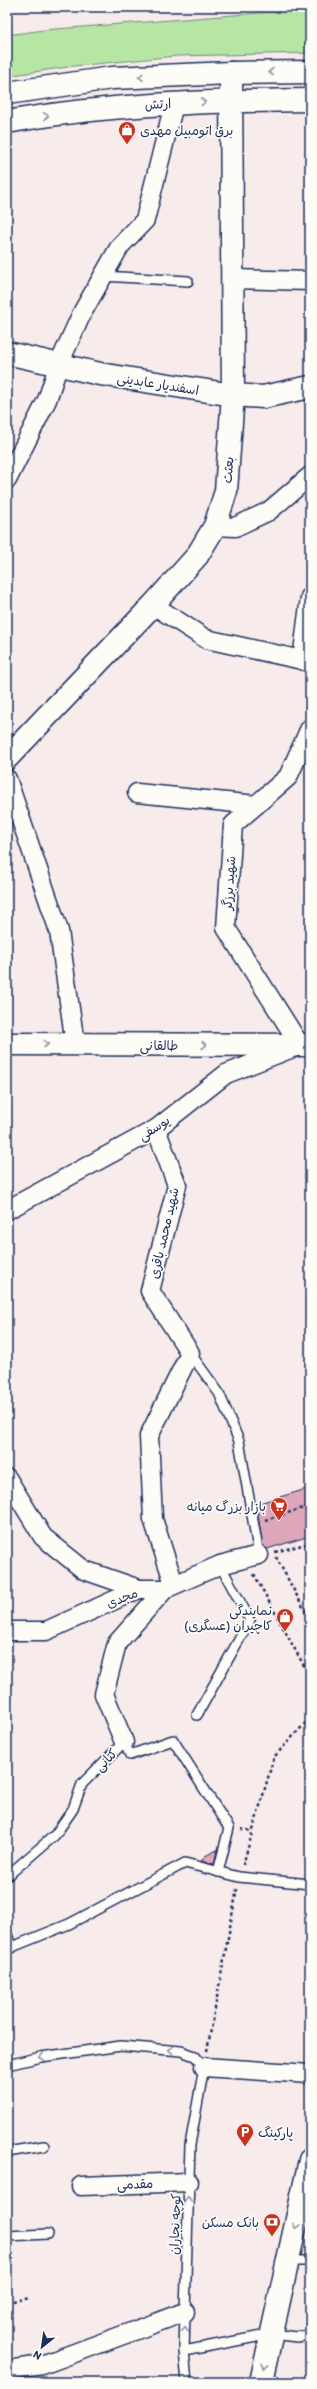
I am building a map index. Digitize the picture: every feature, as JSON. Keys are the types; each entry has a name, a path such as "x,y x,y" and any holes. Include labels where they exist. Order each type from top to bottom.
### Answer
{"street":[{"path":"7,93 112,78 231,73 310,72"},
{"name":"بعثت","path":"7,758 153,605 197,556 215,526 226,491 233,395 231,73"},
{"name":"ارتش","path":"7,122 115,106 232,101 310,100"},
{"path":"7,480 47,400 60,364 82,313 120,246 145,220 174,104"},
{"path":"233,279 310,281"},
{"name":"اسفندیار عابدینی","path":"7,353 100,374 233,395 263,397 310,387"},
{"path":"215,526 235,527 269,511 310,476"},
{"path":"153,605 206,639 306,661 310,597"},
{"name":"شهید برزگر","path":"307,1043 226,928 233,825 288,777 310,728"},
{"path":"7,779 59,931 75,1044"},
{"path":"137,793 256,805"},
{"name":"طالقانی","path":"7,1044 307,1043"},
{"name":"یوسفی","path":"7,1210 156,1129 226,1074 307,1043"},
{"name":"شهید محمد باقری","path":"156,1129 177,1185 150,1291 190,1353"},
{"path":"170,1587 153,1519 149,1436 190,1353"},
{"path":"7,1478 43,1537 84,1570 138,1589"},
{"name":"مجدی","path":"7,1631 46,1631 138,1589 170,1587 220,1565 252,1557"},
{"name":"کتانی","path":"124,1742 104,1694 116,1643 170,1587"},
{"path":"204,2067 310,2074"},
{"path":"261,2382 310,2160"},
{"name":"مقدمی","path":"81,2186 189,2182"},
{"path":"7,2370 42,2365 185,2312"}],"lane":[{"path":"103,276 188,281"},
{"name":"شهید محمد باقری","path":"190,1353 219,1393 239,1441 254,1524 252,1557"},
{"path":"197,1715 250,1620 220,1565"},
{"path":"124,1742 130,1755 173,1740 229,1828 218,1872"},
{"name":"کتانی","path":"7,1876 55,1835 73,1810 82,1784 124,1742"},
{"path":"7,1935 9,1949 69,1924 185,1863 239,1877 310,1884"},
{"path":"7,2065 41,2057 121,2046 181,2051 195,2056 204,2067"},
{"name":"کوچه نجاران","path":"187,2382 184,2351 190,2145 204,2067"},
{"path":"7,2152 44,2146"},
{"path":"7,2236 48,2234"},
{"path":"288,2261 310,2261"},
{"path":"184,2351 272,2334 297,2337 310,2335"}],"path":[{"path":"254,1524 310,1506"},
{"path":"310,1548 309,1544 273,1552 310,1620"},
{"path":"252,1557 310,1677"},
{"path":"7,2302 30,2298"}],"green space":[{"path":"310,9 310,53 177,56 74,66 7,76 7,35 44,30"}],"building":[{"name":"بازار بزرگ میانه","path":"310,1488 310,1536 267,1549 263,1546 256,1504"},
{"path":"217,1850 214,1864 201,1861 205,1856"}],"place":[{"name":"برق اتومبیل مهدی","path":"127,145"},
{"name":"بازار بزرگ میانه","path":"279,1521"},
{"name":"نمایندگی کاچیران (عسگری)","path":"285,1632"},
{"name":"پارکینگ","path":"245,2147"},
{"name":"بانک مسکن","path":"272,2237"}]}
